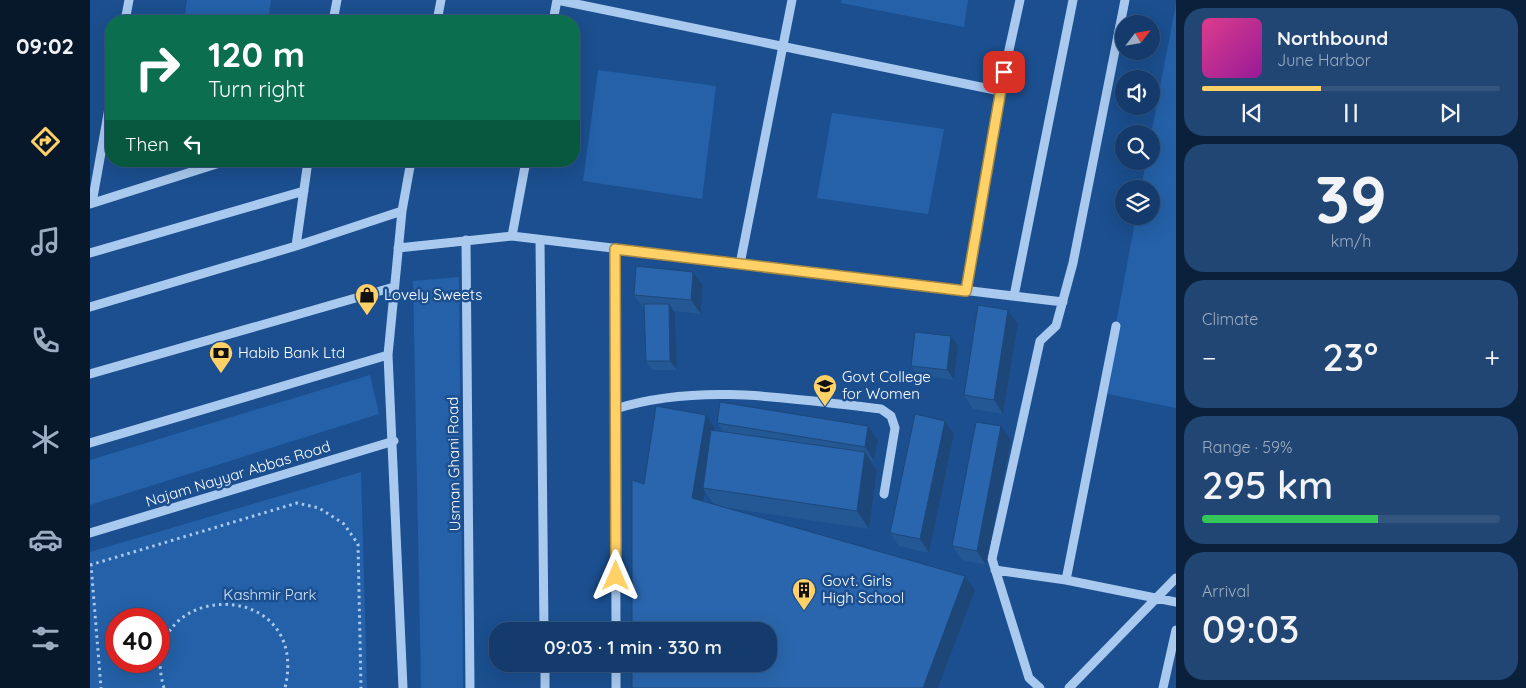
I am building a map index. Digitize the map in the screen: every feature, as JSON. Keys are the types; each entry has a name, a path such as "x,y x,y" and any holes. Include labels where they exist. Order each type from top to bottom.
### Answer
{"street":[{"path":"126,15 129,0"},
{"path":"334,15 337,0"},
{"path":"438,15 441,0"},
{"path":"554,15 557,0 1000,91"},
{"path":"740,264 792,0"},
{"path":"966,291 1000,91 1020,0"},
{"path":"1014,296 1073,0"},
{"path":"1040,688 1030,678 992,559 1040,341 1056,326 1073,263 1125,0"},
{"path":"105,129 91,203 207,167"},
{"path":"296,246 307,167"},
{"path":"403,688 394,441 388,355 402,211 410,167"},
{"path":"512,236 525,167"},
{"path":"90,253 304,191"},
{"path":"90,307 296,246 402,211"},
{"path":"398,248 512,236 1062,302"},
{"name":"Usman Ghani Road","path":"466,240 470,688"},
{"path":"540,240 544,622"},
{"path":"615,249 616,622"},
{"path":"90,374 394,287"},
{"path":"1066,580 1116,326"},
{"path":"90,443 388,355"},
{"path":"615,409 645,400 749,394 880,409 891,416 895,428 884,494"},
{"name":"Najam Nayyar Abbas Road","path":"90,533 394,441"},
{"path":"995,570 1066,580 1176,602"},
{"path":"1068,688 1176,578"},
{"path":"1163,688 1176,630"},
{"path":"545,672 545,688"},
{"path":"616,672 616,688"}],"path":[{"path":"101,688 90,564 297,503 319,508 344,524 358,544 361,688"},
{"path":"164,688 160,660 168,635 176,624 198,608 225,603 252,609 273,626 280,637 287,656 288,675 285,688"}],"green space":[{"path":"187,0 271,0 269,15 185,15"},
{"path":"842,0 968,0 964,27 841,3"},
{"path":"1176,3 1176,408 1103,393 1134,225 1160,225 1160,180 1143,180 1144,170 1160,170 1160,125 1153,125 1155,115 1160,115 1160,87"},
{"path":"598,70 716,86 702,199 583,181"},
{"path":"832,113 944,129 928,214 817,198"},
{"path":"459,277 463,688 421,688 413,281"},
{"path":"370,375 379,414 90,505 90,460"},
{"name":"Kashmir Park","path":"361,472 367,688 90,688 90,552"}],"building":[{"path":"636,266 693,272 691,300 634,295"},
{"path":"644,304 669,304 670,361 646,361"},
{"path":"978,305 1008,310 994,400 964,395"},
{"path":"915,332 951,336 947,370 911,366"},
{"path":"720,402 868,426 865,447 717,423"},
{"name":"Govt. Girls High School","path":"656,406 706,415 692,498 965,576 923,688 632,688 632,672 777,672 777,622 632,622 632,480 644,484"},
{"path":"915,414 945,421 920,539 890,533"},
{"path":"976,422 1001,426 977,551 952,546"},
{"path":"711,430 865,452 857,511 703,488"}],"place":[{"name":"Lovely Sweets","path":"367,316"},
{"name":"Habib Bank Ltd","path":"221,374"},
{"name":"Govt College for Women","path":"825,407"},
{"name":"Govt. Girls High School","path":"804,611"}],"route":[{"path":"616,576 615,249 966,291 1004,72"}]}
